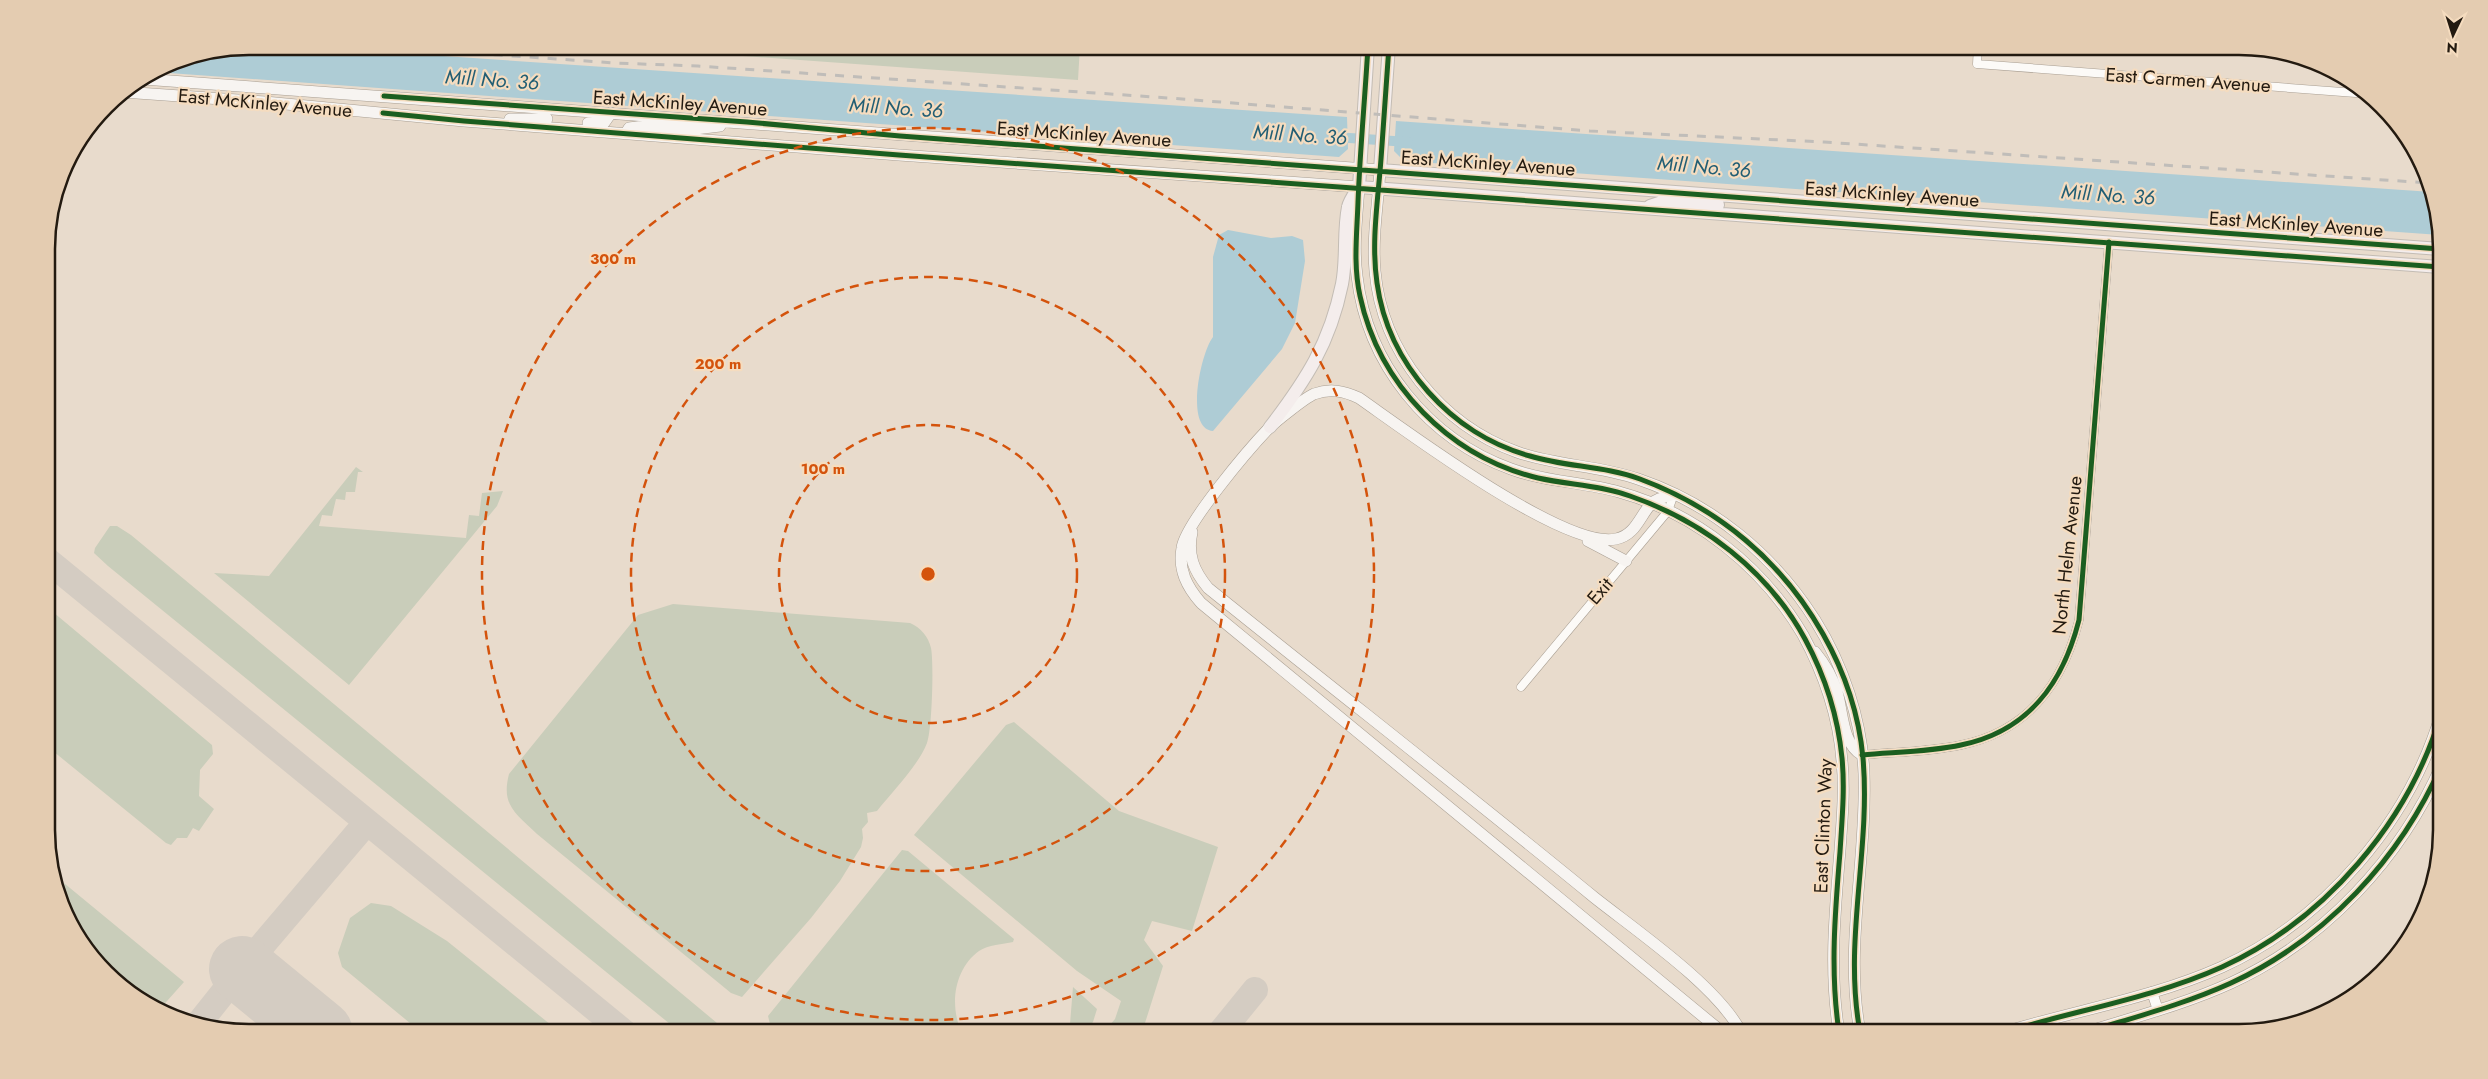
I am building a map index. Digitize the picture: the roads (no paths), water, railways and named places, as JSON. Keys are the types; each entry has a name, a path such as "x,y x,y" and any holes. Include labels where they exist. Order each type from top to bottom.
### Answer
{"main road":[{"path":"1367,55 1359,187 1348,206 1342,284 1326,338 1311,370 1270,427 1197,516 1186,534 1180,559 1187,583 1201,604 1712,1024"},
{"path":"1380,170 1388,55"},
{"name":"East McKinley Avenue","path":"154,80 747,122 891,136 1380,170 2433,248"},
{"name":"East McKinley Avenue","path":"134,93 898,155 1379,188 2433,266"},
{"path":"383,113 384,96"},
{"path":"464,121 526,118 598,124 607,121 611,113"},
{"path":"626,133 629,128 638,126 695,128 747,122"},
{"name":"East Clinton Way","path":"1380,170 1375,257 1380,303 1402,357 1436,400 1452,415 1482,436 1515,452 1554,462 1618,473 1674,494 1704,509 1738,533 1770,563 1804,605 1824,636 1856,715 1862,755 1864,792 1853,955 1859,1024"},
{"name":"East Clinton Way","path":"1359,187 1356,255 1360,295 1380,352 1390,371 1412,402 1452,438 1494,462 1536,477 1607,489 1651,503 1714,538 1751,569 1781,604 1807,643 1831,701 1842,759 1844,791 1833,949 1838,1024"},
{"path":"1646,209 1657,202 1665,201 1742,206 1791,202"},
{"path":"2109,242 2118,234 2182,238 2231,234"},
{"path":"1270,427 1312,395 1329,390 1348,393 1487,485 1626,561"},
{"path":"1562,527 1596,539 1618,539 1635,528 1651,503 1674,494"},
{"path":"1197,516 1190,552 1192,564 1208,588 1422,758 1713,995 1729,1012 1736,1024"},
{"path":"1807,643 1829,671 1837,693 1850,744 1853,749 1862,755"},
{"path":"2034,1024 2152,992 2222,966 2277,936 2332,891 2368,852 2398,810 2433,743"},
{"path":"1408,774 1422,758"},
{"path":"2113,1024 2232,983 2284,952 2330,919 2379,868 2406,832 2433,785"}],"street":[{"name":"East Carmen Avenue","path":"1978,55 1977,64 2354,93"},
{"name":"North Helm Avenue","path":"1862,755 1953,747 1977,741 1991,735 2016,722 2039,702 2056,680 2065,663 2074,640 2080,608 2109,242"},
{"name":"Exit","path":"1521,687 1668,511 1674,494"},
{"path":"2152,992 2158,1010"}],"water":[{"path":"236,55 428,55 1347,117 1348,149 1339,157 168,73 187,65"},
{"path":"1396,121 2424,191 2433,234 1404,161 1394,151"},
{"path":"1228,230 1271,238 1292,236 1303,240 1305,261 1295,323 1282,349 1213,431 1204,427 1199,418 1197,404 1198,389 1204,358 1213,337 1213,257 1219,235"}],"waterway":[{"name":"Mill No. 36","path":"1335,137 1408,142"}],"railway":[{"path":"499,55 615,63 698,66 1169,98 1590,131 1824,142 2421,182"}]}
